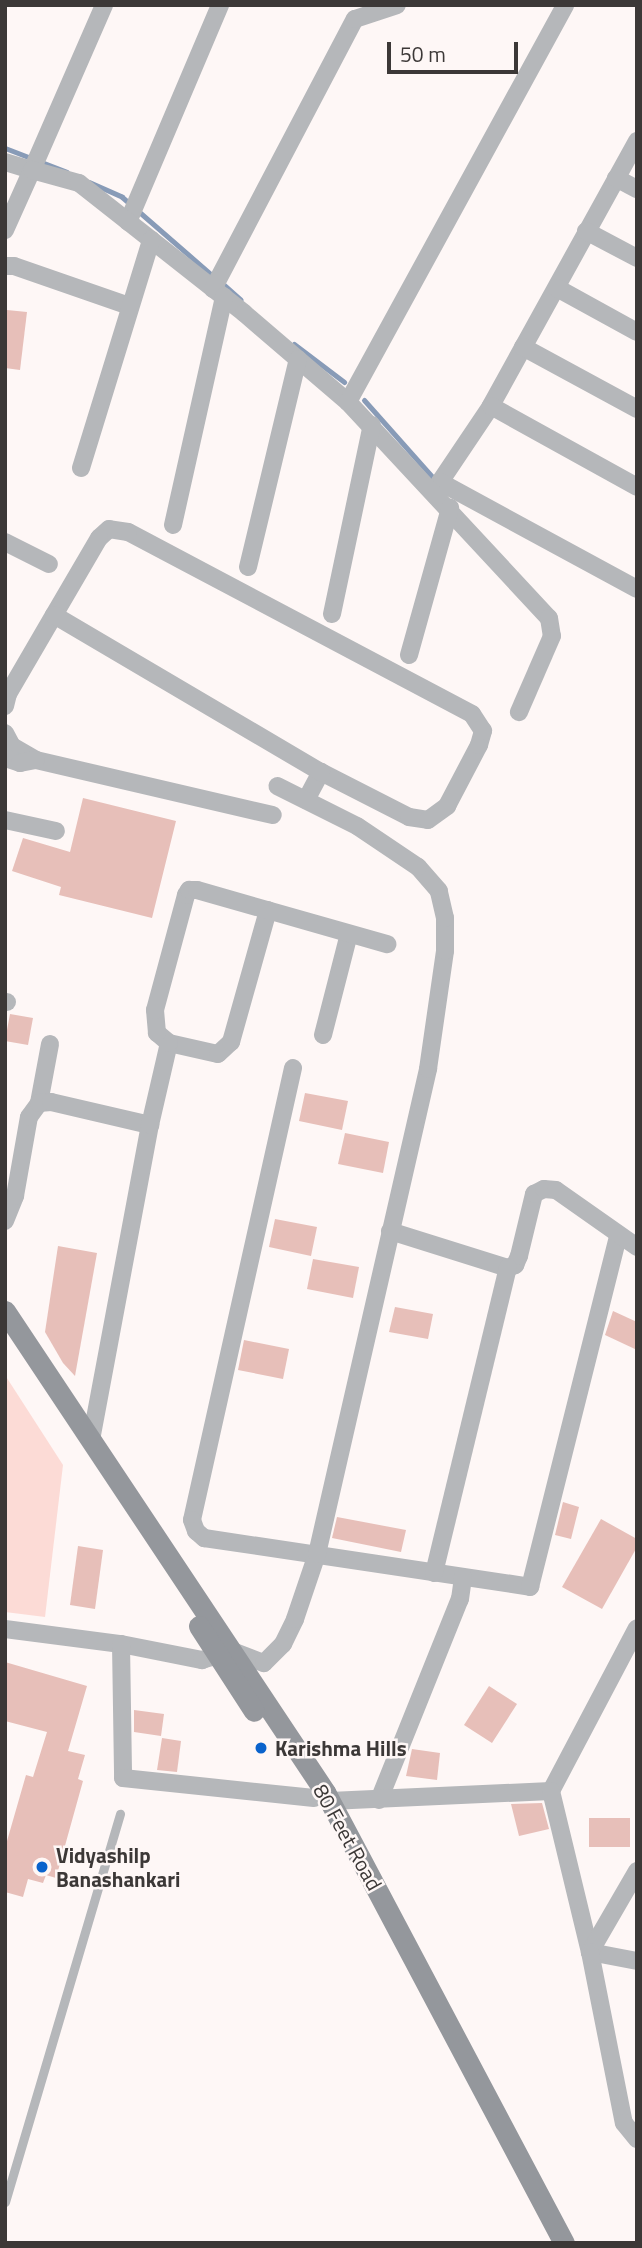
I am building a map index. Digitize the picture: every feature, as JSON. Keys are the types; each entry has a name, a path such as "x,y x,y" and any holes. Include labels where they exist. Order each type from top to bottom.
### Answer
{"main road":[{"name":"80 Feet Road","path":"5,1311 322,1800 564,2243"},
{"name":"80 Feet Road","path":"5,1332 182,1597 225,1654"},
{"name":"80 Feet Road","path":"322,1800 549,2243"}],"street":[{"path":"5,230 104,5"},
{"path":"128,222 220,5"},
{"path":"173,526 219,287 355,19 397,5"},
{"path":"348,402 565,5"},
{"path":"637,141 491,406 440,482 637,589"},
{"path":"5,162 79,183 151,240 219,287 348,402 450,508 549,618 552,636 519,712"},
{"path":"616,178 637,188"},
{"path":"586,231 637,258"},
{"path":"81,468 151,240"},
{"path":"5,265 130,306"},
{"path":"557,288 637,332"},
{"path":"523,347 637,410"},
{"path":"248,567 299,359"},
{"path":"491,406 637,487"},
{"path":"332,614 372,425"},
{"path":"409,655 450,508"},
{"path":"5,706 8,694 54,615 99,538 109,529 128,532 472,714 483,731 479,746 447,806 428,820 409,817 321,772 54,615"},
{"path":"5,542 49,564"},
{"path":"5,733 12,746 36,760 273,815"},
{"path":"5,758 20,763 36,760"},
{"path":"306,800 321,772"},
{"path":"5,1629 121,1644 202,1660 225,1654 264,1663 283,1644 295,1619 317,1553 428,1069 445,951 445,919 439,891 418,867 357,826 277,786"},
{"path":"5,820 56,831"},
{"path":"268,910 231,1042 218,1054 169,1043 157,1034 155,1010 186,895 197,890 268,910 349,933 387,944"},
{"path":"323,1035 349,933"},
{"path":"91,1440 150,1125 169,1043"},
{"path":"5,1222 15,1196 29,1117 39,1103 50,1044"},
{"path":"293,1068 192,1520 196,1531 204,1538 530,1587 618,1236"},
{"path":"39,1103 51,1102 150,1125"},
{"path":"390,1230 508,1268 515,1265 519,1256 534,1194 544,1189 556,1190 637,1247"},
{"path":"434,1573 508,1268"},
{"path":"379,1800 460,1599 463,1577"},
{"path":"637,1628 551,1791 590,1952 624,2123 637,2139"},
{"path":"121,1644 123,1777 322,1800 379,1800 551,1791"},
{"path":"590,1952 637,1871"},
{"path":"590,1952 637,1961"}],"lane":[{"path":"5,2202 120,1814"}],"shaded area":[{"path":"5,1375 63,1465 45,1617 5,1612"}],"building":[{"path":"7,310 27,312 20,370 5,368"},
{"path":"83,798 176,821 152,918 59,895 61,887 12,871 23,838 70,852"},
{"path":"10,1014 33,1018 28,1045 5,1041"},
{"path":"305,1093 348,1101 342,1130 299,1121"},
{"path":"345,1133 389,1142 383,1173 338,1164"},
{"path":"275,1219 317,1227 311,1256 269,1247"},
{"path":"58,1246 97,1253 75,1376 63,1363 45,1332"},
{"path":"313,1259 359,1267 353,1298 307,1289"},
{"path":"395,1307 433,1314 428,1339 389,1332"},
{"path":"613,1311 637,1322 637,1350 605,1335"},
{"path":"244,1340 289,1349 283,1379 238,1370"},
{"path":"563,1502 579,1507 571,1539 555,1535"},
{"path":"337,1517 406,1530 401,1552 332,1538"},
{"path":"601,1519 637,1539 637,1547 602,1609 562,1587"},
{"path":"78,1546 103,1550 95,1609 70,1605"},
{"path":"5,1662 87,1686 68,1751 85,1755 78,1779 83,1781 56,1878 46,1875 43,1883 28,1879 23,1897 5,1892 5,1848 26,1775 33,1777 47,1732 5,1721"},
{"path":"489,1686 517,1704 492,1743 464,1725"},
{"path":"134,1710 164,1714 161,1736 134,1732"},
{"path":"162,1738 181,1741 177,1772 157,1770"},
{"path":"412,1749 440,1753 437,1780 406,1776"},
{"path":"542,1803 549,1829 519,1836 511,1804"},
{"path":"589,1818 630,1818 630,1847 589,1847"}],"waterway":[{"path":"5,148 67,172"},
{"path":"89,182 122,197 214,277"},
{"path":"222,283 241,300"},
{"path":"294,344 344,382"},
{"path":"364,400 436,481"}],"place":[{"name":"Karishma Hills","path":"261,1748"},
{"name":"Vidyashilp Banashankari","path":"42,1867"}]}
